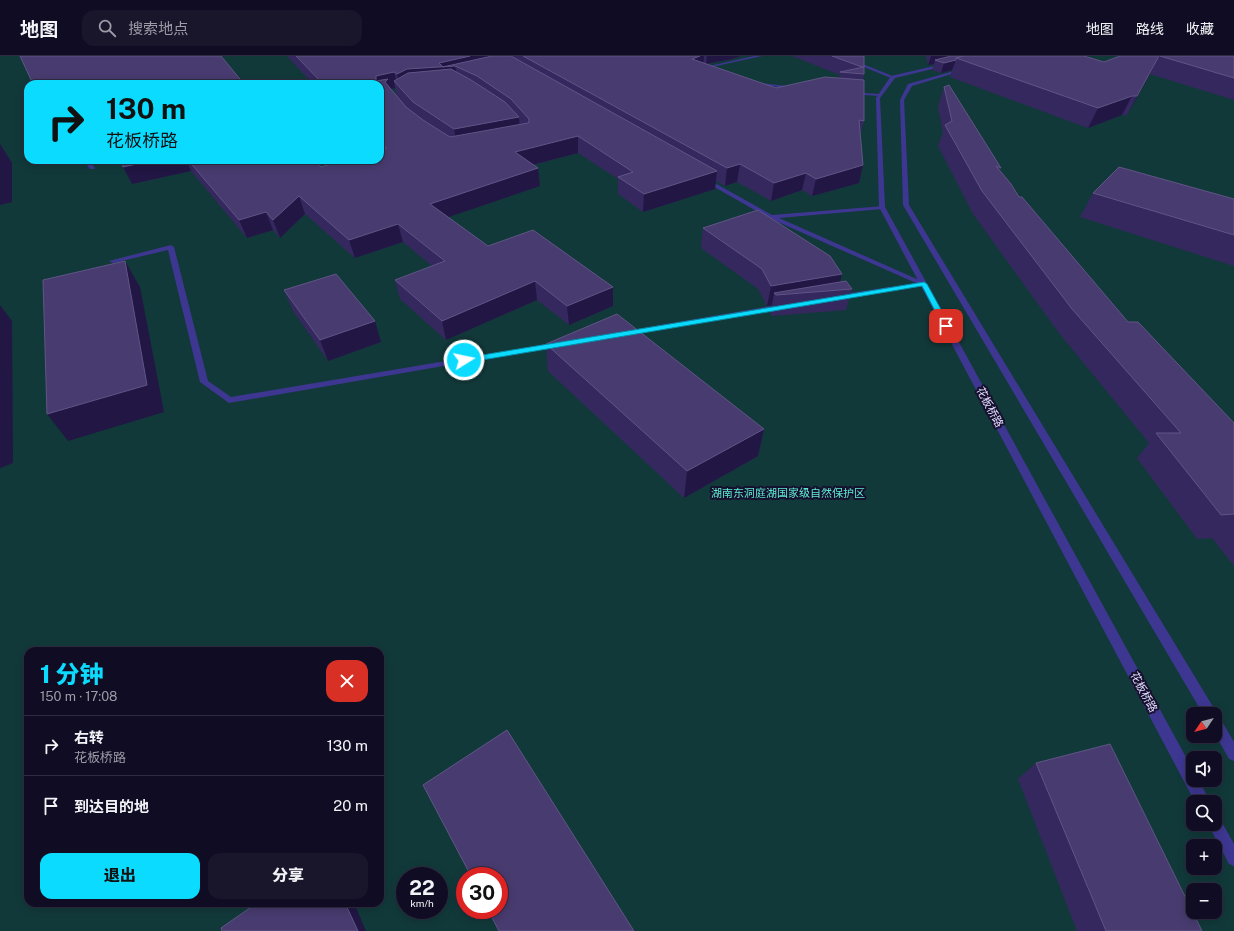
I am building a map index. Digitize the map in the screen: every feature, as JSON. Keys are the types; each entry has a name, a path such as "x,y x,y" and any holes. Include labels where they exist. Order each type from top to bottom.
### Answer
{"street":[{"path":"707,67 760,56"},
{"path":"839,56 893,77 957,62"},
{"path":"701,65 718,72"},
{"path":"970,68 910,85 902,100 906,205 1206,707"},
{"path":"843,93 880,96 893,77"},
{"path":"748,81 755,84 799,88"},
{"name":"花板桥路","path":"880,96 878,98 882,207 1199,795"},
{"path":"89,164 92,168"},
{"path":"696,174 771,217 924,284"},
{"path":"771,217 882,207"},
{"path":"113,262 171,247 204,382 229,400 565,343"},
{"path":"831,298 924,284"},
{"path":"620,334 792,305"},
{"path":"1222,734 1234,754"},
{"path":"1219,831 1234,859"}],"green space":[{"name":"湖南东洞庭湖国家级自然保护区","path":"0,56 1234,56 1234,931 0,931"}],"building":[{"path":"20,56 221,56 241,80 31,80"},
{"path":"296,56 470,56 439,63 443,67 407,69 397,74 394,72 376,76 376,80 319,80"},
{"path":"492,56 511,56 717,171 644,194 618,177 633,172 578,136 515,152 538,168 430,204 488,246 533,230 613,287 567,306 535,281 442,321 395,280 445,261 398,224 349,240 299,196 273,220 266,212 239,220 191,164 318,164 321,167 331,164 384,164 384,149 387,148 384,145 384,80 382,80 388,79 385,82 406,107 450,137 528,123 529,119 511,99 477,76 455,66 445,67"},
{"path":"523,56 700,56 692,59 776,88 825,77 864,80 864,121 859,120 863,165 816,179 806,173 774,183 740,164 727,168"},
{"path":"832,56 864,56 864,67 862,67"},
{"path":"951,56 964,56 944,63 935,60"},
{"path":"964,56 1084,56 1104,62 1120,56 1159,56 1137,96 1132,96 1098,108 956,58"},
{"path":"1160,56 1234,56 1234,78"},
{"path":"864,67 864,74 840,72"},
{"path":"451,69 505,102 519,117 454,129 413,102 394,81 408,73"},
{"path":"949,85 1001,168 996,166 1011,184 1019,197 1022,197 1128,322 1138,322 1234,423 1234,514 1221,515 1156,433 1181,433 1072,309 982,191 945,125 952,121 944,87"},
{"path":"122,164 137,164 123,167"},
{"path":"1119,167 1234,199 1234,235 1093,193"},
{"path":"758,210 830,256 842,274 771,286 762,269 703,228"},
{"path":"125,261 147,385 47,414 43,280"},
{"path":"336,274 375,321 320,340 284,290"},
{"path":"846,281 852,289 776,295 774,293"},
{"path":"617,314 764,429 687,471 546,344"},
{"path":"507,730 634,931 499,931 493,919 508,919 508,867 466,867 423,785"},
{"path":"1110,744 1186,898 1186,919 1196,919 1202,931 1106,931 1036,763"},
{"path":"251,907 347,907 358,931 222,931 221,928"}],"route":[{"path":"464,360 855,294 924,284 946,326"}]}
